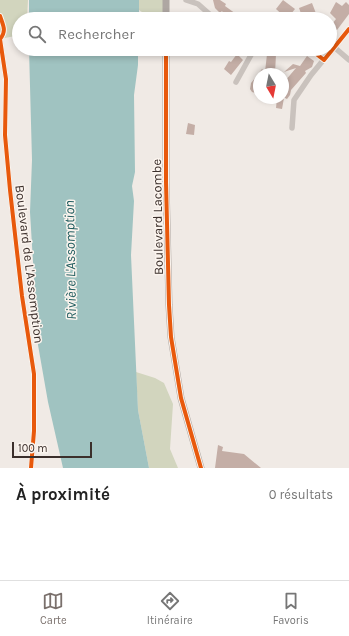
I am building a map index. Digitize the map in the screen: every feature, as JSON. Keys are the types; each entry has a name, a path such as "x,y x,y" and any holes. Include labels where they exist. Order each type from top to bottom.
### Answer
{"main road":[{"path":"166,0 166,12"},
{"name":"Boulevard Lacombe","path":"166,56 166,182 171,337 178,384 187,424 201,468"}],"street":[{"path":"186,0 198,4 207,12"},
{"path":"337,43 349,29"},
{"name":"Boulevard de L'Assomption","path":"0,39 6,79 5,135 10,190 22,296 34,374 34,431 31,468"},
{"path":"337,50 349,60"},
{"path":"236,82 250,56"},
{"path":"292,128 294,100 311,75 327,56"}],"green space":[{"path":"0,0 28,0 27,12 12,12 12,37 0,39"},
{"path":"139,0 166,0 167,12 142,12 139,10"},
{"path":"136,372 155,378 164,383 173,404 170,449 178,468 149,468 138,410"}],"water":[{"path":"29,0 139,0 139,12 29,12"},
{"name":"Rivière L'Assomption","path":"29,56 138,56 134,95 135,172 132,186 134,201 131,255 138,410 149,468 63,468 48,402 38,345 30,212 32,160"}],"building":[{"path":"213,0 220,0 233,12 219,12 215,8"},
{"path":"283,0 295,9 293,12 279,12 276,9"},
{"path":"336,2 342,6 346,2 349,5 349,14 337,30 337,12 331,12"},
{"path":"312,3 315,12 300,12 299,8"},
{"path":"236,56 239,56 243,60 231,75 224,69 229,61 231,62"},
{"path":"267,56 276,56 275,68 265,68"},
{"path":"307,56 314,61 312,67 305,71 306,73 291,90 289,96 289,76 296,68 289,70 288,68 293,64 300,66"},
{"path":"253,80 253,92 250,89"},
{"path":"276,104 283,104 282,109 276,108"},
{"path":"188,123 195,125 194,135 186,134"},
{"path":"218,445 223,447 222,451 244,454 261,468 215,468"}],"cycle path":[{"path":"0,16 4,28 0,39 6,79 5,135 10,190 22,296 34,374 34,431 31,468"},
{"path":"337,44 349,29"},
{"path":"166,56 166,182 171,337 181,398 201,468"},
{"path":"319,56 324,60 327,56"}]}
